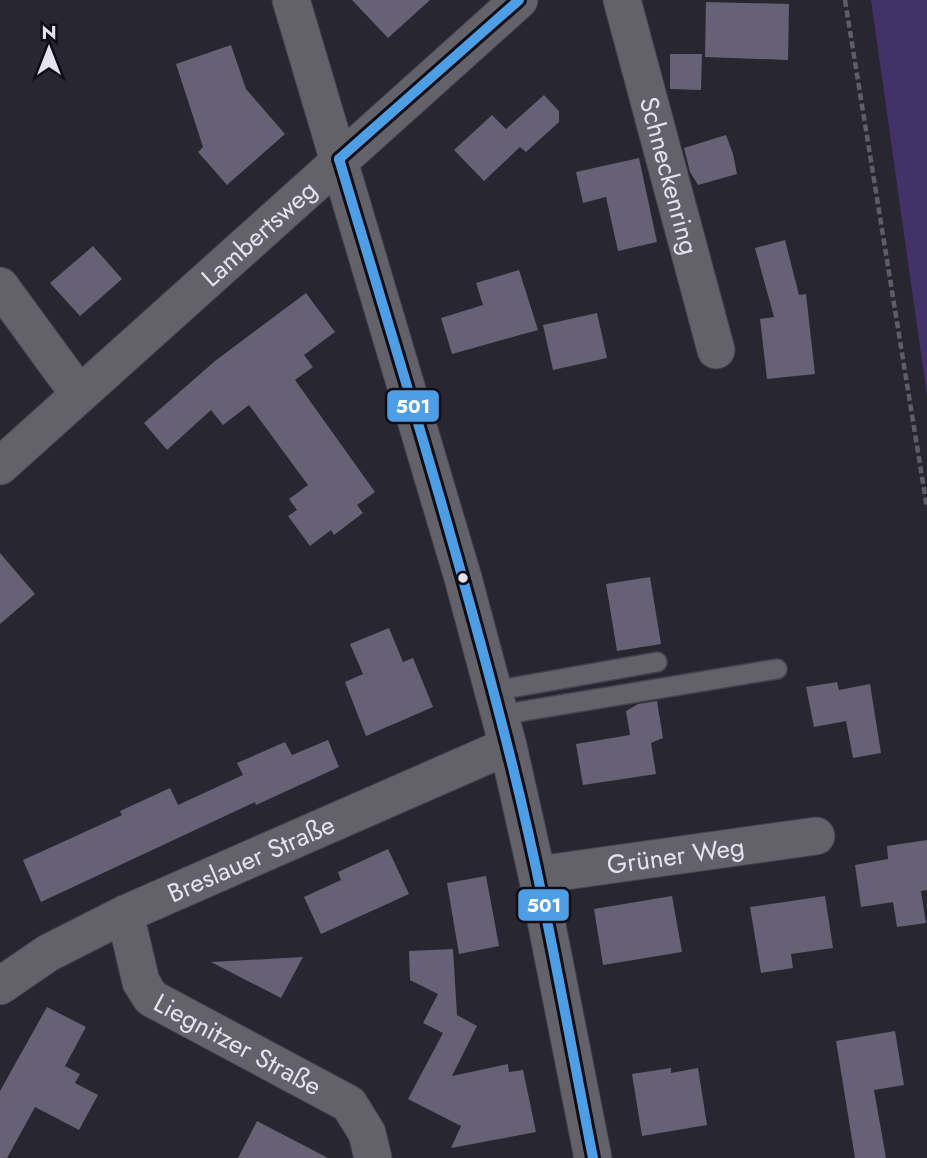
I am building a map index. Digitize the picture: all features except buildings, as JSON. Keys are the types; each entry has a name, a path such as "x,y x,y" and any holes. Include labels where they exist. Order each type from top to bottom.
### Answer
{"street":[{"path":"291,0 463,578 500,717 537,875 593,1158"},
{"name":"Lambertsweg","path":"0,466 519,0"},
{"name":"Schneckenring","path":"622,0 716,350"},
{"path":"0,286 79,394"},
{"name":"Breslauer Straße","path":"0,986 48,953 500,717"},
{"name":"Grüner Weg","path":"537,875 816,836"},
{"name":"Liegnitzer Straße","path":"125,915 141,982 151,998 349,1104 368,1133 373,1158"}],"lane":[{"path":"500,717 657,662"},
{"path":"500,717 777,668"}],"path":[{"path":"845,0 927,508"}],"shaded area":[{"path":"871,0 927,0 927,396"}],"transit line":[{"name":"501","path":"339,159 519,0"},
{"name":"501","path":"339,159 447,523 520,795 593,1158"}]}
